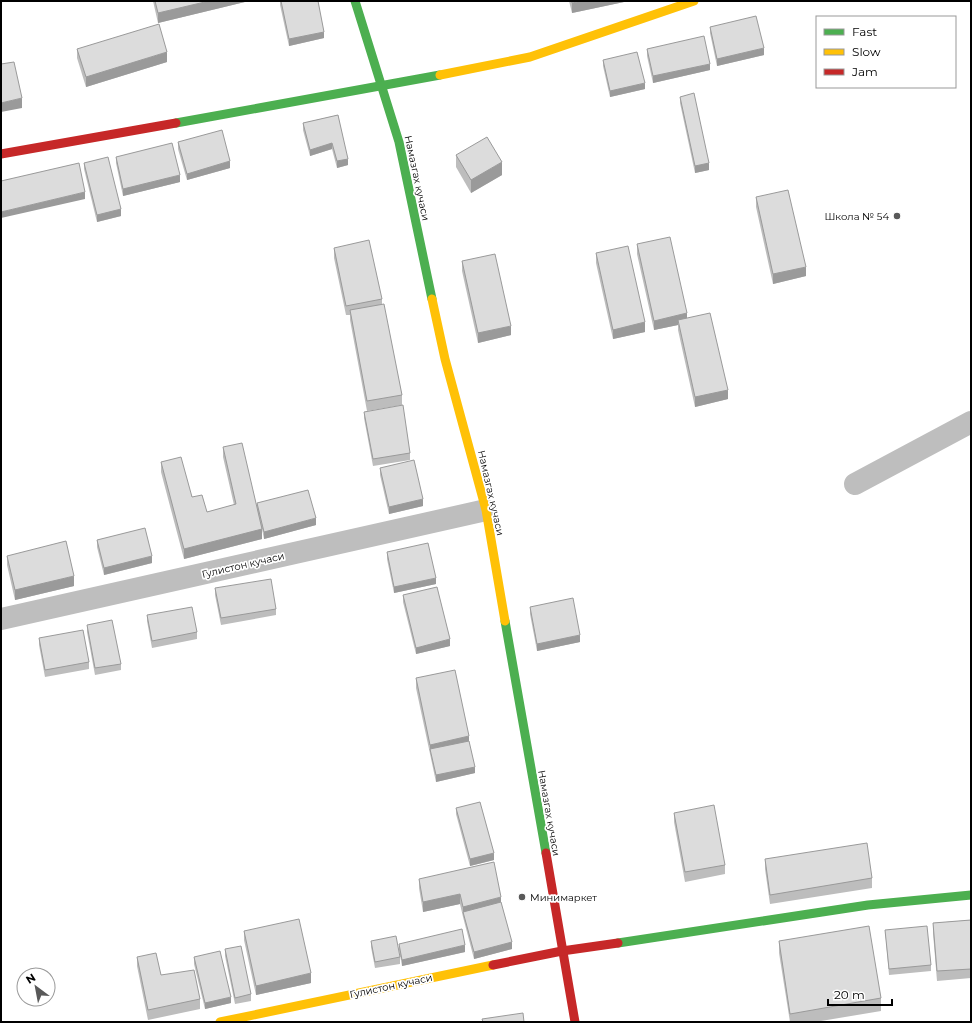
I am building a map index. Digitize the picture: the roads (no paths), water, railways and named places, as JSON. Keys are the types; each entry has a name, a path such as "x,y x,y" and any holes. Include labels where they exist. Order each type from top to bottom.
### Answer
{"street":[{"name":"Намазгах кучаси","path":"355,1 399,142 445,359 486,510 575,1022"},
{"path":"1,154 382,87 530,57 694,1"},
{"path":"855,484 971,422"},
{"name":"Гулистон кучаси","path":"1,619 486,510"},
{"name":"Гулистон кучаси","path":"220,1022 562,951 868,905 971,895"}],"place":[{"name":"Школа № 54","path":"897,216"},
{"name":"Минимаркет","path":"522,897"}]}
